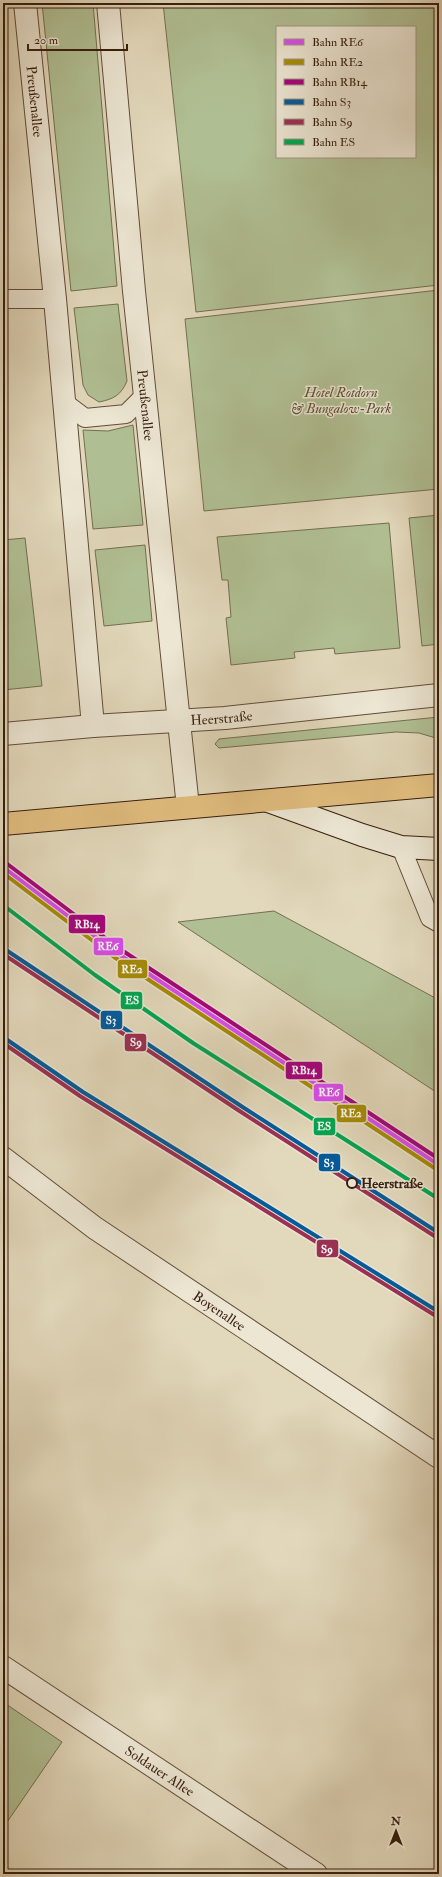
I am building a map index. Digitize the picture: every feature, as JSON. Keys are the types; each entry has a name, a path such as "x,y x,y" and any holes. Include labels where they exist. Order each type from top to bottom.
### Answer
{"main road":[{"path":"3,824 439,785"}],"street":[{"name":"Preußenallee","path":"25,3 65,403 92,726"},
{"name":"Preußenallee","path":"108,3 145,395 188,807"},
{"name":"Heerstraße","path":"3,734 92,726 179,722 439,695"},
{"path":"268,801 362,835 401,847 439,850"},
{"name":"Boyenallee","path":"3,1158 95,1228 439,1457"},
{"name":"Soldauer Allee","path":"3,1667 316,1874"}],"lane":[{"path":"3,299 55,299"},
{"path":"65,403 85,418 126,414 145,395"},
{"path":"401,847 436,919"}],"green space":[{"path":"42,3 93,3 117,286 71,291"},
{"path":"163,3 439,3 439,285 196,312"},
{"name":"Hotel Rotdorn & Bungalow-Park","path":"439,290 439,489 204,511 185,319"},
{"path":"118,304 127,381 122,390 116,396 99,402 88,395 83,385 74,308"},
{"path":"133,425 143,525 93,529 83,430 108,431"},
{"path":"439,515 439,644 422,646 409,518"},
{"path":"389,523 400,648 335,654 334,648 294,652 295,658 231,665 226,618 231,617 228,580 222,580 217,537"},
{"path":"25,538 42,686 3,690 3,540"},
{"path":"145,545 152,621 104,626 95,550"},
{"path":"439,717 439,739 419,733 396,732 219,748 215,744 219,739"},
{"path":"274,911 439,1000 439,1094 178,922"},
{"path":"3,1702 62,1742 3,1828"}],"rail line":[{"name":"RB14","path":"6,863 120,949 439,1159"},
{"name":"RE6","path":"3,867 117,953 439,1165"},
{"name":"RE2","path":"3,873 114,957 436,1169"},
{"name":"ES","path":"3,905 95,975 193,1043 434,1196"},
{"name":"S3","path":"3,948 241,1106 439,1233"},
{"name":"S9","path":"3,954 238,1110 436,1237"},
{"name":"S3","path":"3,1037 83,1092 439,1312"},
{"name":"S9","path":"3,1043 80,1096 436,1316"}],"place":[{"name":"Heerstraße","path":"352,1183"}]}
